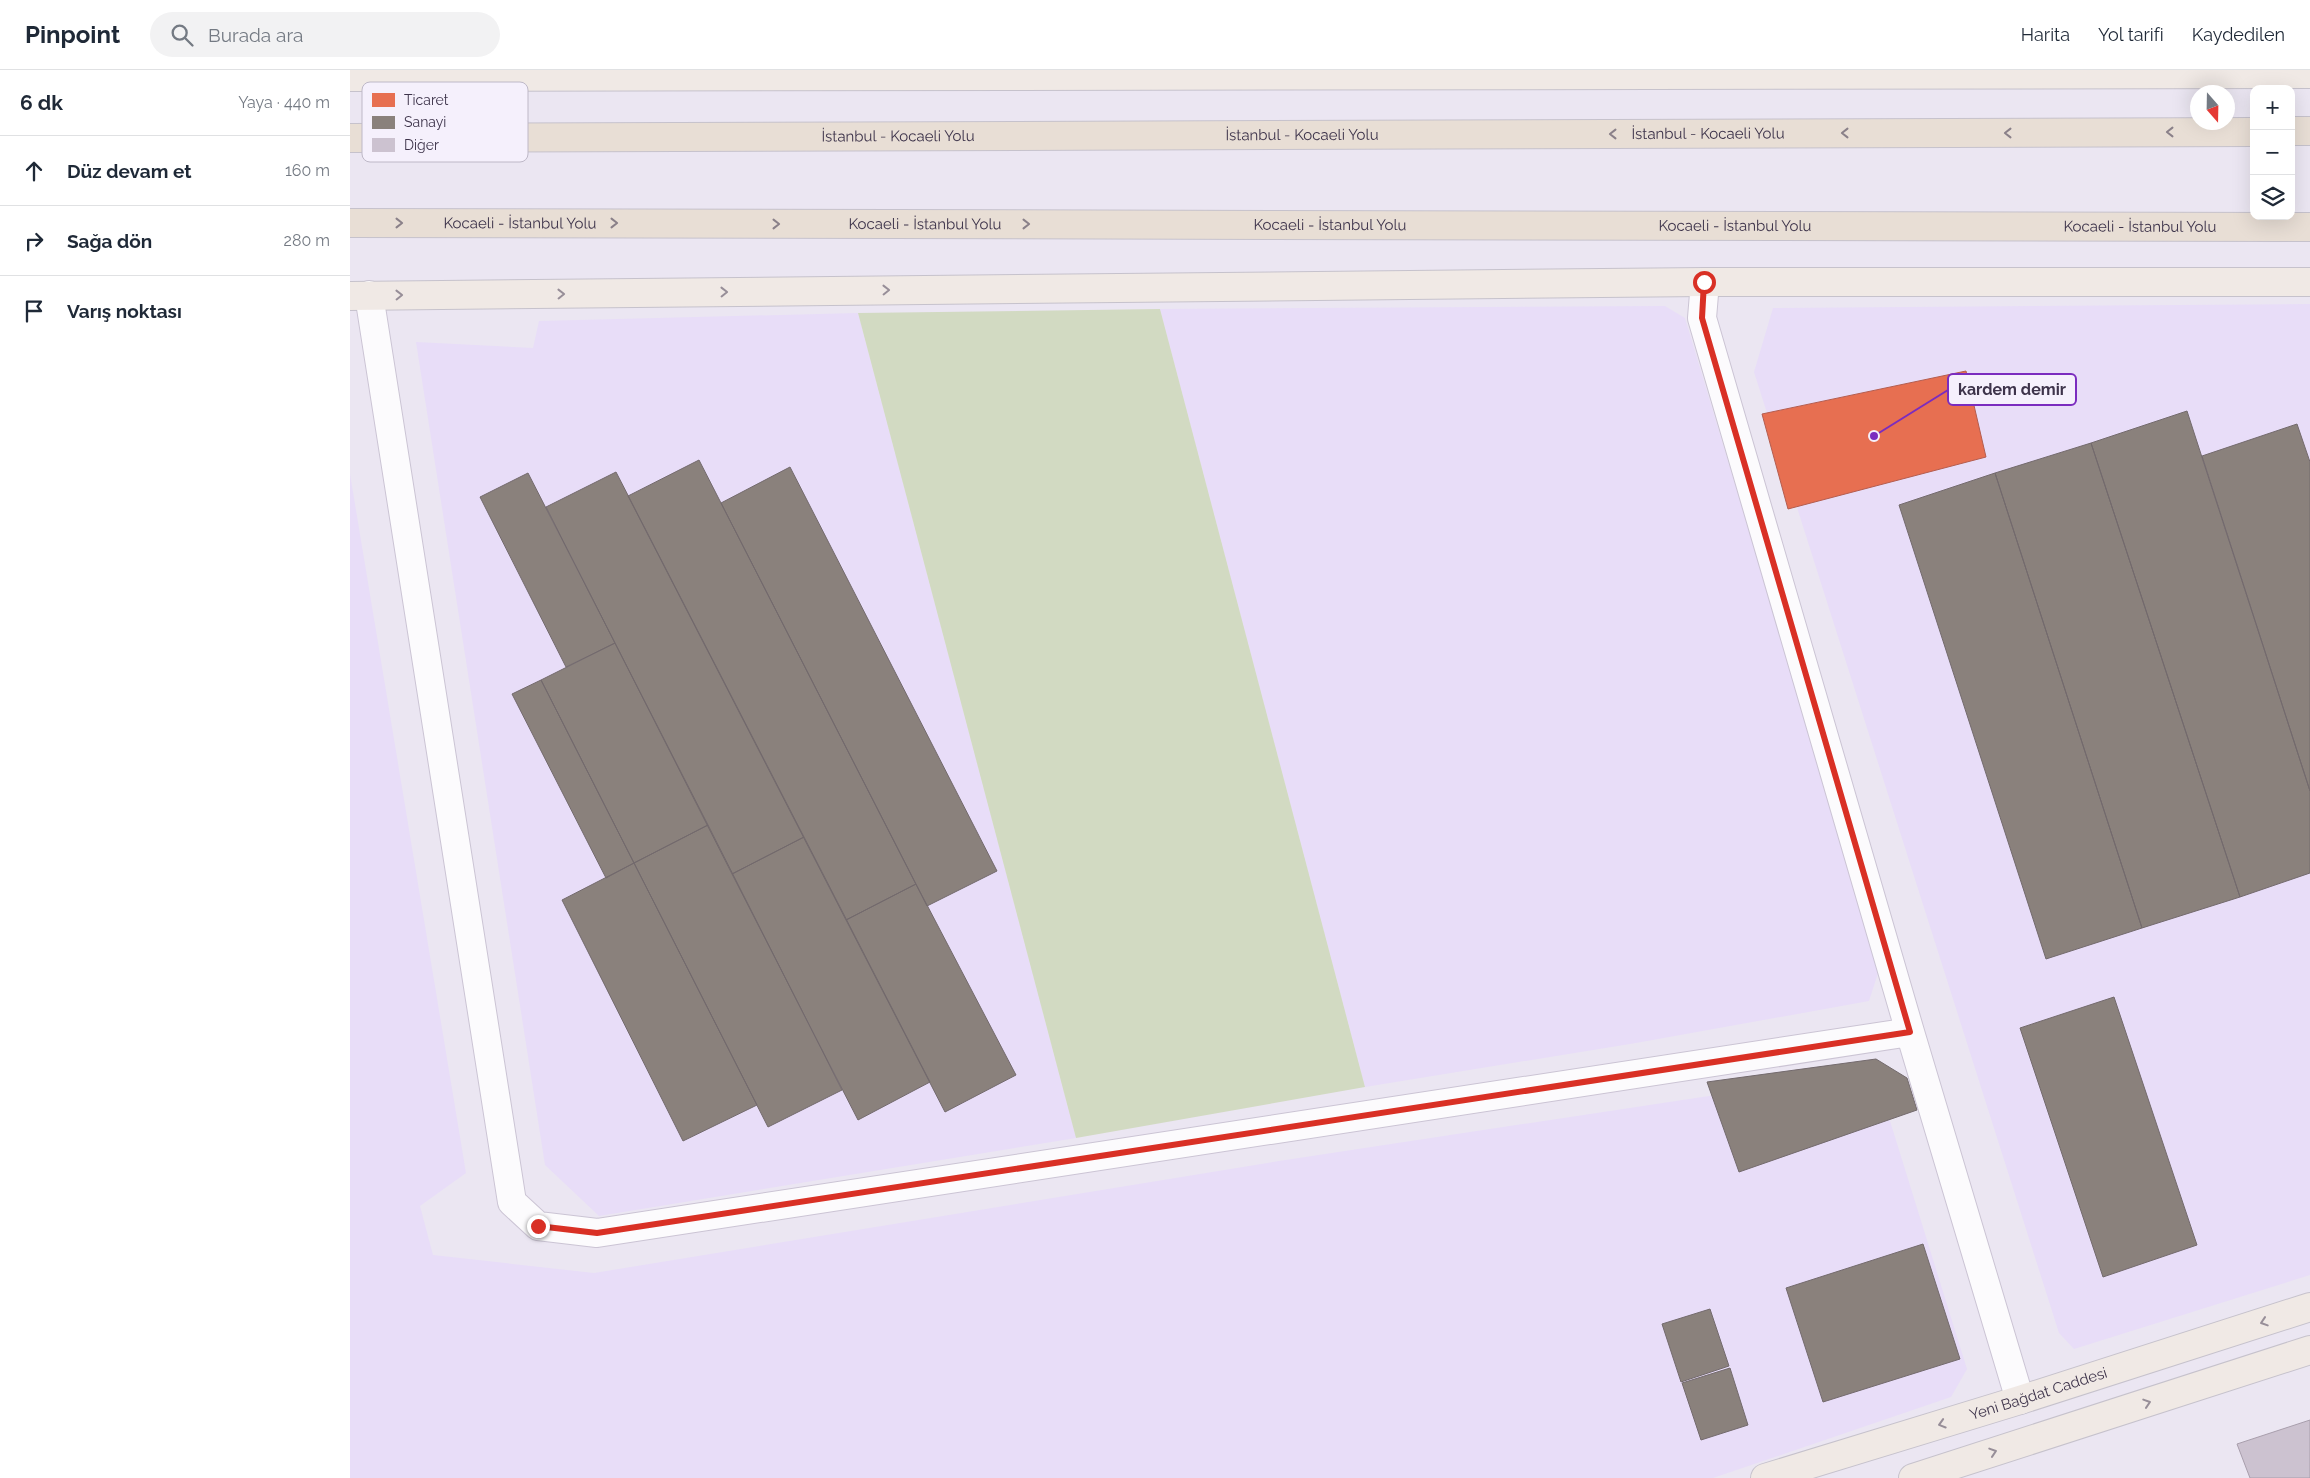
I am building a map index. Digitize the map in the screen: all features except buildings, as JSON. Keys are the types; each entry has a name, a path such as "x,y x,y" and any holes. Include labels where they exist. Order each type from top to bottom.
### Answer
{"highway":[{"path":"2295,132 2310,131"},
{"name":"İstanbul - Kocaeli Yolu","path":"528,137 2250,132"},
{"name":"Kocaeli - İstanbul Yolu","path":"350,222 2310,227"}],"main road":[{"path":"350,77 2216,72 2310,74"},
{"path":"359,296 1704,282 2310,282"},
{"name":"Yeni Bağdat Caddesi","path":"1765,1478 2020,1400 2310,1307"},
{"path":"1913,1478 2310,1350"}],"street":[{"path":"1704,282 1702,318 1910,1032 2020,1400"},
{"path":"359,296 512,1202 538,1226 597,1233 1910,1032"}],"shaded area":[{"path":"2310,304 2310,1275 2074,1349 2059,1333 1754,372 1773,308"},
{"path":"1665,306 1685,318 1880,967 1869,1001 1636,1043 1365,1087 1160,309"},
{"path":"858,313 1076,1138 599,1216 545,1165 416,342 533,348 539,321"},
{"path":"350,474 466,1173 420,1206 433,1255 594,1273 1279,1161 1834,1077 1886,1108 1967,1369 1951,1397 1713,1478 350,1478"}],"green space":[{"path":"1160,309 1365,1087 1076,1138 858,313"}],"place":[{"name":"kardem demir","path":"1874,436"}],"route":[{"path":"538,1226 597,1233 1910,1032 1702,318 1704,282"}]}
